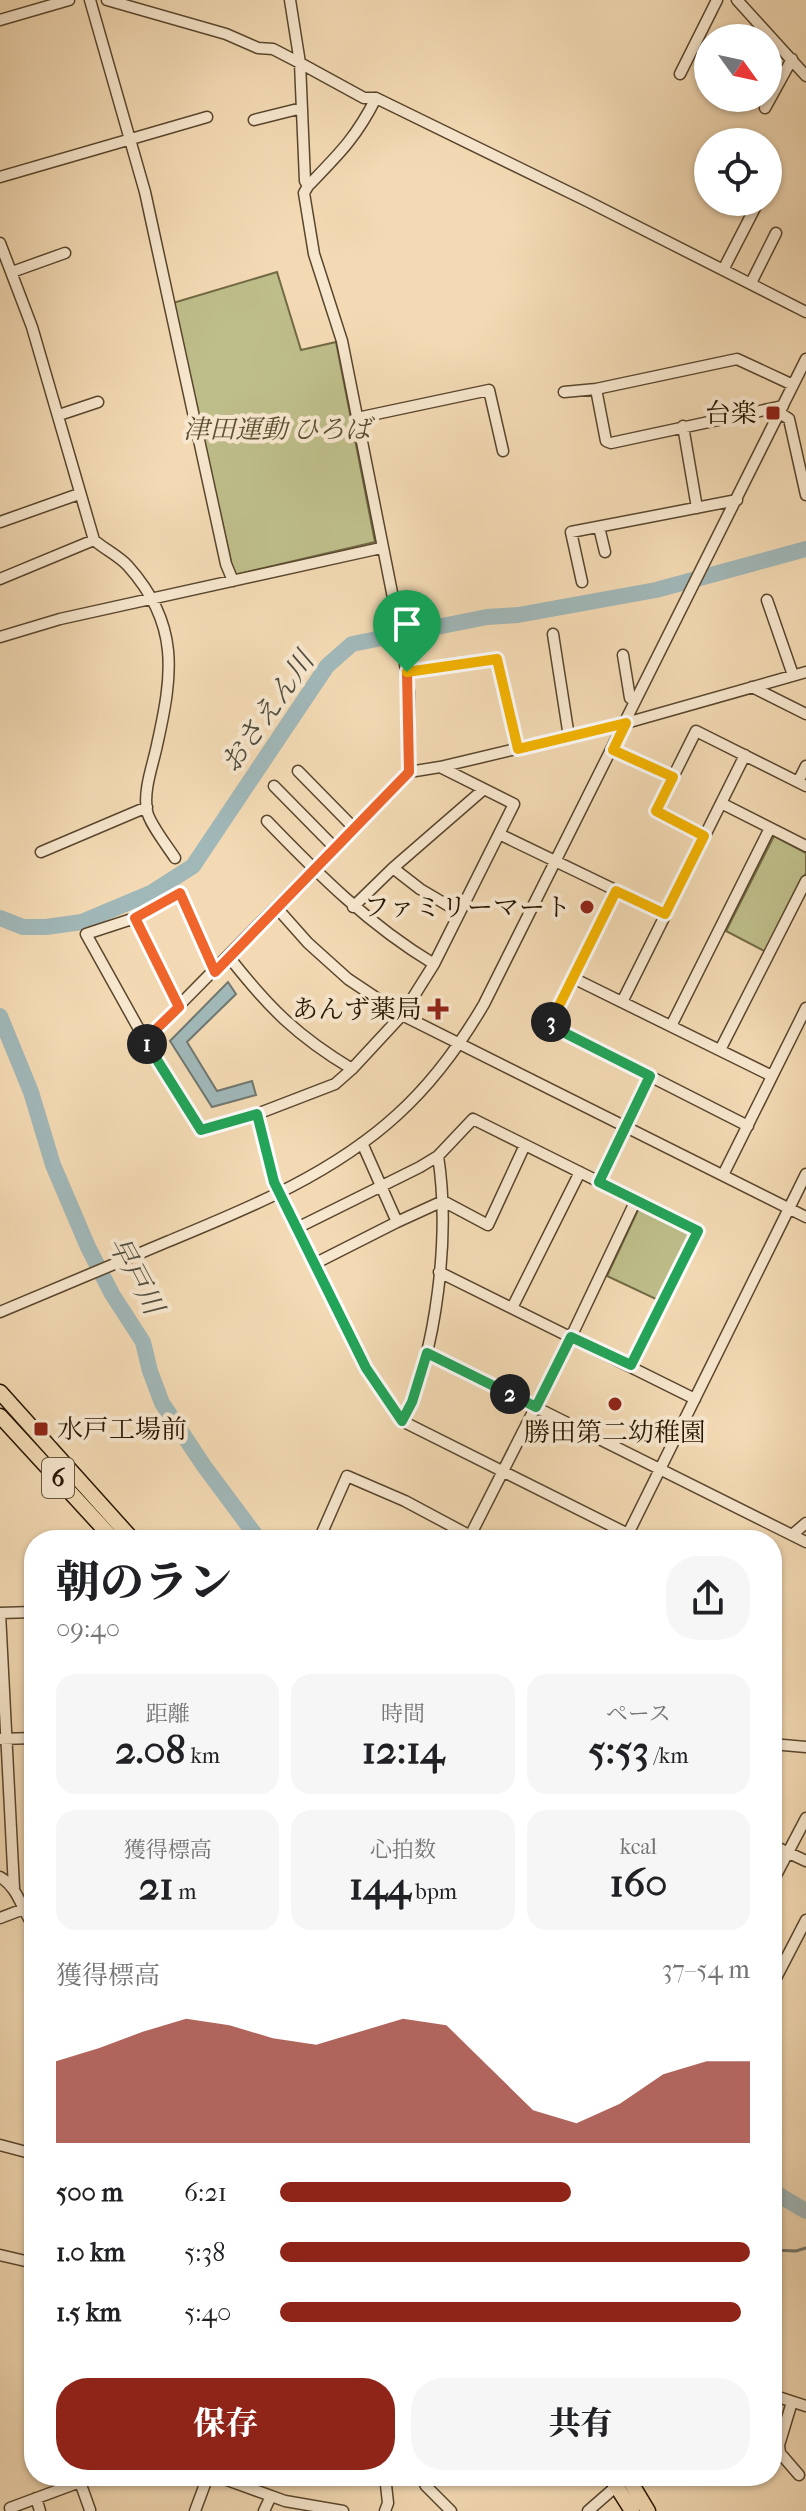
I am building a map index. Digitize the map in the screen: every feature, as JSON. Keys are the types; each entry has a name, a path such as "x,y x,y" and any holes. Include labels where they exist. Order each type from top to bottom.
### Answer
{"highway":[{"name":"6","path":"0,1392 124,1530"},
{"name":"6","path":"0,1416 105,1530"},
{"path":"623,2486 632,2511"},
{"path":"626,2486 648,2511"}],"street":[{"path":"0,20 69,0"},
{"path":"90,0 131,139 226,564 233,581"},
{"path":"107,0 226,34 258,48 273,49 364,98 376,98 806,312"},
{"path":"290,0 300,63 305,181 308,186"},
{"path":"680,74 717,0"},
{"path":"737,0 806,76"},
{"path":"782,77 792,59"},
{"path":"376,98 362,126 346,148 304,193 310,238 342,341 402,643 407,672 409,772"},
{"path":"254,120 302,108"},
{"path":"0,177 207,117"},
{"path":"723,270 751,216"},
{"path":"751,283 776,233"},
{"path":"0,243 59,415 94,540 126,564 163,621 171,674 148,787 147,813 175,858"},
{"path":"12,272 65,253"},
{"path":"564,392 596,389 737,359 793,385"},
{"path":"0,1312 279,1192 337,1161 422,1090 458,1045 484,1004 806,359"},
{"path":"596,389 606,441 611,443 683,426 782,409"},
{"path":"357,418 489,390 503,451"},
{"path":"59,415 98,402"},
{"path":"782,409 789,419 805,489"},
{"path":"683,426 697,508"},
{"path":"0,522 79,494"},
{"path":"582,582 571,532 737,500"},
{"path":"599,527 605,552"},
{"path":"0,579 94,540"},
{"path":"0,637 60,619 381,548"},
{"path":"767,600 793,675"},
{"path":"553,634 569,737"},
{"path":"623,655 630,698 635,701"},
{"path":"407,672 497,659 518,749"},
{"path":"145,1040 409,772 626,723 806,672"},
{"path":"752,687 806,714"},
{"path":"704,836 656,811 696,731 802,784 806,766"},
{"path":"613,750 673,777"},
{"path":"622,1002 745,755"},
{"path":"215,972 180,893 135,918 86,934 145,1040 201,1130 257,1114 335,1084 352,1069 402,1015 434,964 514,804 440,767"},
{"path":"298,771 353,827"},
{"path":"274,786 334,847"},
{"path":"353,907 484,789"},
{"path":"721,803 806,846"},
{"path":"41,852 147,807"},
{"path":"267,821 353,907 434,964"},
{"path":"671,1026 770,828"},
{"path":"499,834 665,914"},
{"path":"393,868 420,889 459,912"},
{"path":"720,1050 806,881"},
{"path":"616,891 551,1021 553,1027 748,1126"},
{"path":"276,907 308,943 348,979 402,1015 806,1217"},
{"path":"135,918 179,1007"},
{"path":"229,957 280,1017 313,1046 352,1069"},
{"path":"573,978 772,1076"},
{"path":"723,1175 806,1008"},
{"path":"599,1182 650,1076"},
{"path":"257,1114 279,1192 366,1368 402,1421 614,1530"},
{"path":"297,1228 438,1156 473,1119 698,1231 631,1365"},
{"path":"362,1143 397,1222"},
{"path":"443,1201 488,1225 525,1145"},
{"path":"402,1421 412,1402 427,1353 439,1272 443,1201 438,1156"},
{"path":"512,1308 580,1172"},
{"path":"630,1530 806,1174"},
{"path":"314,1264 443,1201"},
{"path":"476,1530 635,1202"},
{"path":"439,1272 695,1399"},
{"path":"427,1353 782,1530"},
{"path":"323,1530 347,1476 405,1501 456,1530"},
{"path":"792,1535 806,1523"},
{"path":"782,1530 806,1542"},
{"path":"24,1612 0,1613 2,1739 14,1888 24,1912"},
{"path":"2,1739 24,1738"},
{"path":"782,1745 806,1747"},
{"path":"782,1863 806,1818"},
{"path":"782,1850 806,1861"},
{"path":"0,1877 14,1888"},
{"path":"0,1918 22,1909"},
{"path":"782,1966 806,1920"},
{"path":"0,2145 24,2151"},
{"path":"0,2255 24,2261"},
{"path":"782,2398 806,2406"},
{"path":"782,2435 792,2402"},
{"path":"782,2455 799,2475"},
{"path":"11,2511 10,2508 59,2486"},
{"path":"81,2486 90,2510"},
{"path":"195,2511 204,2486"},
{"path":"244,2486 285,2501 343,2511"},
{"path":"385,2511 388,2503 386,2486"},
{"path":"426,2486 451,2511"},
{"path":"588,2511 613,2486"},
{"path":"264,2511 271,2496"},
{"path":"36,2498 40,2511"}],"green space":[{"name":"津田運動 ひろば","path":"277,272 301,350 336,342 375,542 234,575 173,303"},
{"path":"774,836 806,853 806,873 766,952 726,931"},
{"path":"639,1208 693,1233 660,1301 607,1276"}],"water":[{"path":"228,982 236,994 187,1042 217,1091 252,1081 256,1095 212,1107 170,1041"}],"waterway":[{"name":"おさえん川","path":"0,918 23,927 82,922 151,893 193,866 327,666 352,644 487,617 518,615 656,590 806,549"},
{"name":"早戸川","path":"0,1016 31,1092 53,1165 88,1247 112,1294 143,1342 162,1403 252,1530"},
{"name":"早戸川","path":"782,2197 806,2211"},
{"path":"782,2250 806,2248"}],"place":[{"name":"台楽","path":"773,413"},
{"name":"ファミリーマート","path":"587,907"},
{"name":"あんず薬局","path":"438,1009"},
{"name":"勝田第二幼稚園","path":"615,1404"},
{"name":"水戸工場前","path":"41,1429"}],"route":[{"path":"497,659 518,749 626,723 613,750 673,777 656,811 704,836 665,914 616,891 551,1021 553,1027 650,1076 599,1182 698,1231 631,1365 571,1337 536,1407 427,1353 412,1402 402,1421 366,1368 274,1182 257,1114 201,1130 145,1040 179,1007 135,918 180,893 215,972 409,772 411,749 407,672 497,659"}]}
